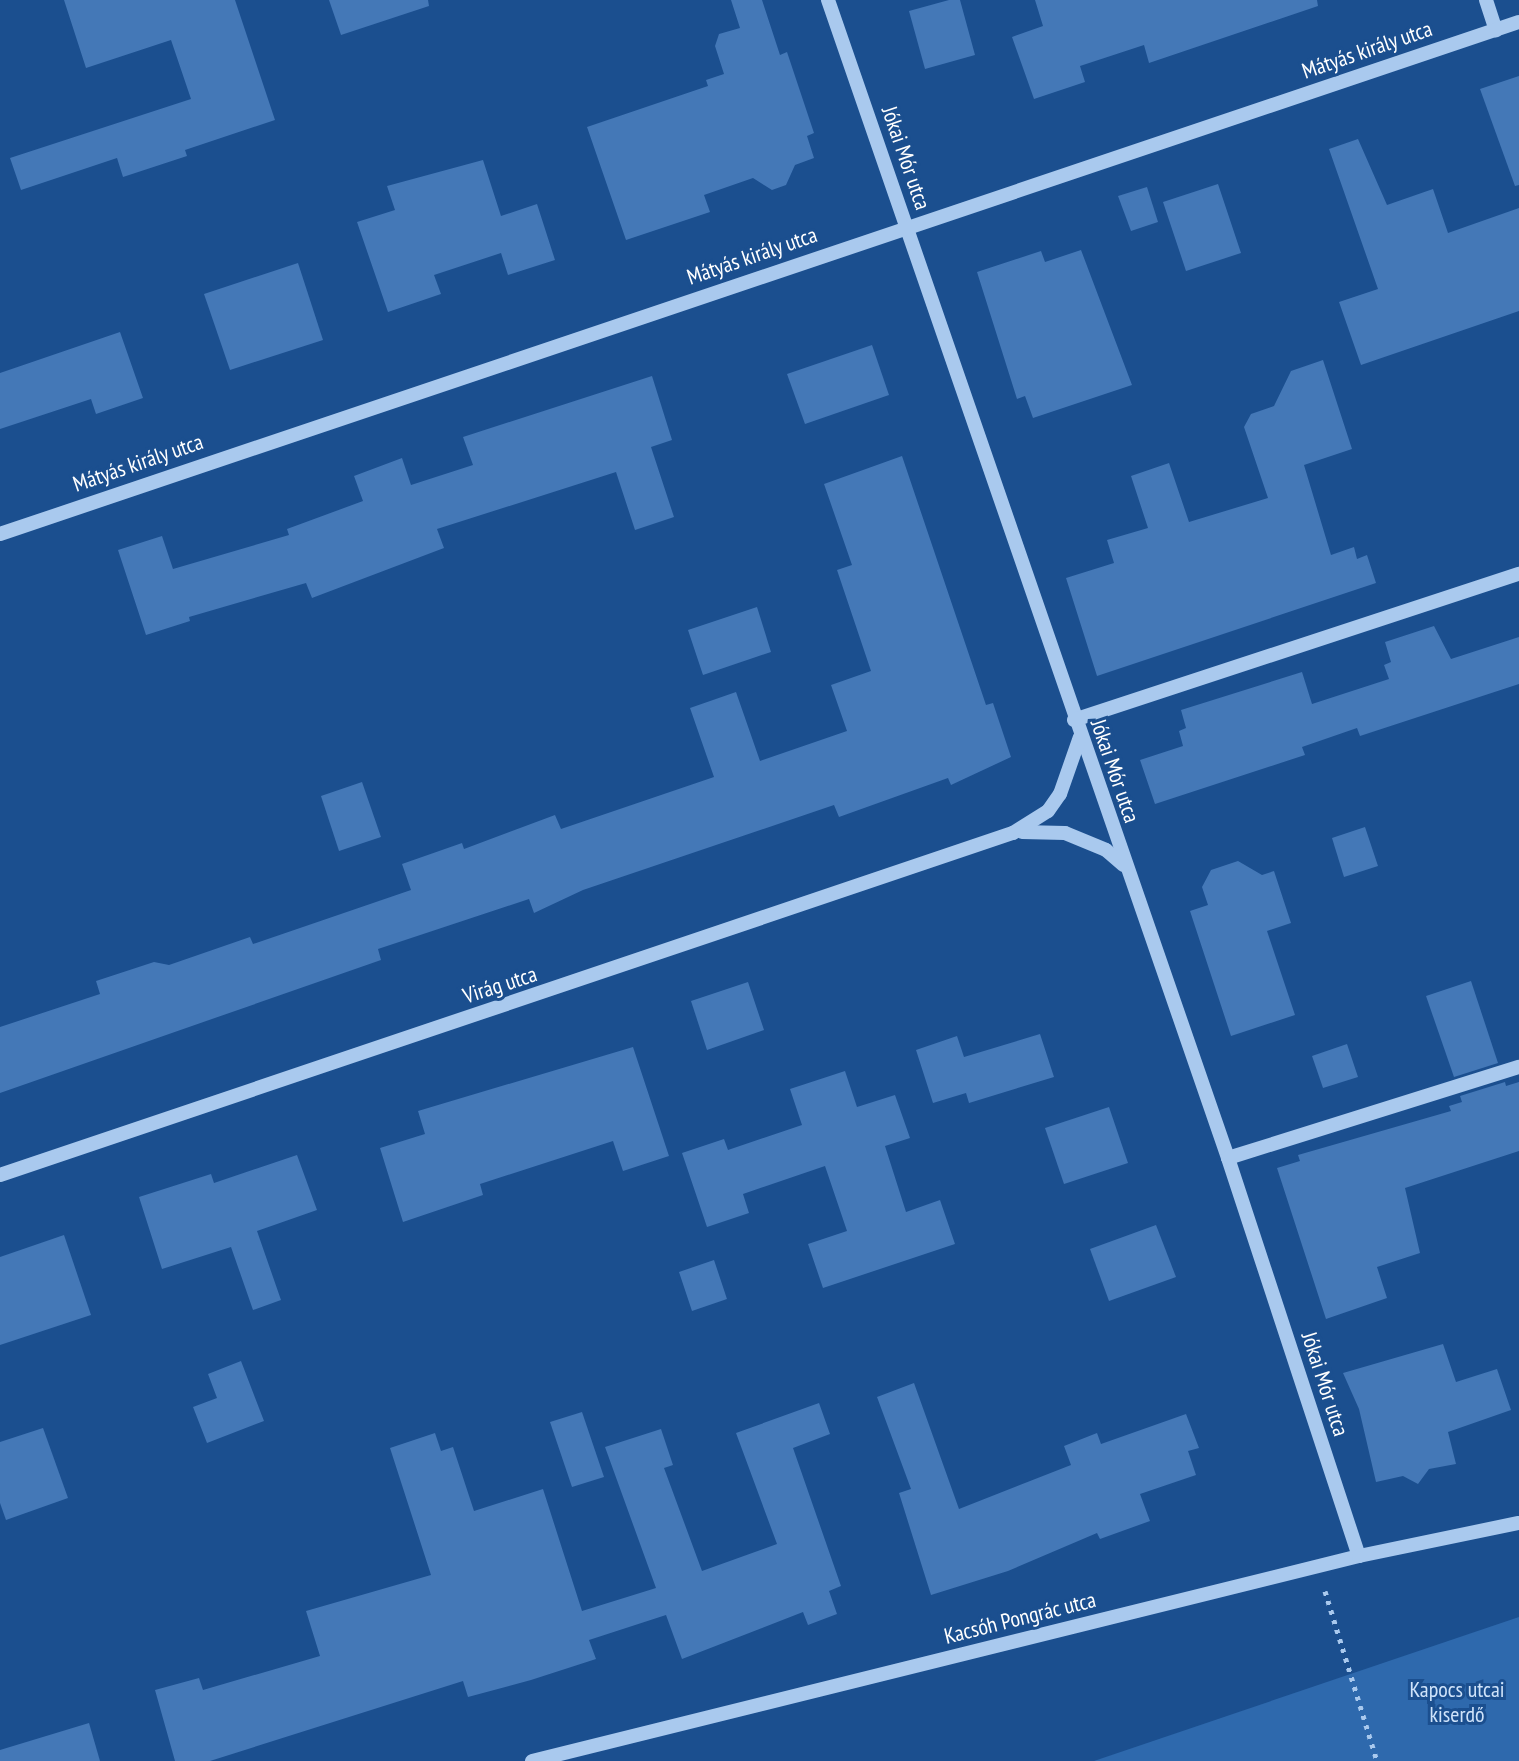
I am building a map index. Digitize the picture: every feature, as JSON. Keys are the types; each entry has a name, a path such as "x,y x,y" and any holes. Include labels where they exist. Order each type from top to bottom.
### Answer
{"street":[{"name":"Jókai Mór utca","path":"828,0 1074,720 1228,1158 1359,1556"},
{"path":"1486,0 1496,30"},
{"name":"Mátyás király utca","path":"0,534 1519,22"},
{"path":"1074,720 1519,574"},
{"name":"Virág utca","path":"0,1175 1013,833 1048,811 1060,794 1080,737"},
{"name":"Virág utca","path":"1013,833 1065,833 1106,850 1126,868"},
{"path":"1228,1158 1519,1067"},
{"name":"Kacsóh Pongrác utca","path":"532,1761 1359,1556 1519,1523"}],"path":[{"path":"1318,1567 1377,1761"}],"green space":[{"name":"Kapocs utcai kiserdő","path":"1519,1617 1519,1761 1094,1761"}],"building":[{"path":"64,0 235,0 275,120 185,150 187,156 123,177 117,158 21,190 10,158 191,99 171,40 86,68"},
{"path":"329,0 428,0 429,6 341,35"},
{"path":"731,0 762,0 780,55 787,52 814,133 807,136 814,158 795,165 786,185 772,190 753,178 704,195 710,212 626,240 587,127 708,86 706,80 724,74 715,46 719,34 740,28"},
{"path":"960,0 975,55 925,69 909,11"},
{"path":"1035,0 1317,0 1318,6 1149,63 1144,45 1080,66 1085,82 1034,99 1012,37 1043,26"},
{"path":"1519,76 1519,185 1515,186 1480,89"},
{"path":"1358,139 1387,205 1433,189 1448,233 1519,208 1519,311 1361,365 1339,302 1378,289 1329,149"},
{"path":"483,160 501,216 537,204 555,260 508,275 501,253 434,275 441,294 388,312 357,222 395,210 387,186"},
{"path":"1218,184 1241,253 1186,271 1163,202"},
{"path":"1147,187 1158,222 1131,231 1118,196"},
{"path":"1081,250 1132,385 1033,418 1025,396 1017,399 977,272 1041,251 1045,262"},
{"path":"298,263 323,340 230,370 204,294"},
{"path":"120,332 143,398 96,414 91,399 0,429 0,373"},
{"path":"872,345 889,395 805,424 787,374"},
{"path":"1323,360 1352,449 1304,465 1331,555 1354,547 1357,559 1367,555 1376,583 1097,676 1066,578 1114,563 1107,540 1148,528 1131,476 1169,463 1189,522 1268,498 1244,427 1251,414 1274,406 1291,371"},
{"path":"652,376 672,440 651,447 674,517 635,530 616,472 437,529 444,548 312,598 306,583 189,617 190,621 146,635 118,550 162,536 173,569 289,535 287,529 363,501 354,476 402,458 411,485 473,465 463,437"},
{"path":"902,456 986,705 993,703 1011,757 951,785 948,778 839,817 834,805 583,890 534,913 529,899 378,949 381,960 0,1093 0,1027 100,994 96,981 154,962 169,965 250,937 253,944 411,890 402,864 462,843 464,849 555,815 561,829 714,777 690,708 736,692 760,761 847,731 831,685 871,671 837,570 852,565 824,484"},
{"path":"757,607 771,652 703,675 688,630"},
{"path":"1434,626 1451,659 1519,637 1519,684 1360,736 1357,728 1302,747 1305,755 1155,804 1140,760 1183,746 1179,731 1186,728 1181,710 1302,672 1312,704 1389,679 1384,665 1391,662 1385,642"},
{"path":"362,782 381,837 339,851 321,796"},
{"path":"1365,827 1378,866 1344,877 1332,838"},
{"path":"1238,861 1262,875 1274,871 1291,923 1267,931 1295,1015 1231,1036 1190,911 1208,905 1202,887 1211,870"},
{"path":"1471,981 1498,1063 1454,1077 1426,996"},
{"path":"748,982 764,1030 707,1050 691,1001"},
{"path":"1040,1034 1054,1077 969,1103 966,1093 933,1103 916,1050 957,1036 964,1057"},
{"path":"1347,1044 1358,1077 1323,1088 1312,1056"},
{"path":"633,1047 669,1156 623,1171 613,1141 480,1184 483,1195 403,1222 380,1148 425,1134 418,1111"},
{"path":"845,1071 857,1107 895,1095 910,1138 885,1146 906,1212 940,1200 955,1244 823,1288 808,1244 847,1231 825,1166 743,1194 749,1213 707,1227 682,1153 724,1139 728,1150 802,1125 790,1089"},
{"path":"1505,1082 1506,1086 1519,1082 1519,1151 1405,1188 1420,1253 1377,1267 1387,1298 1326,1319 1277,1168 1300,1161 1298,1155 1451,1111 1449,1106 1462,1102 1460,1096"},
{"path":"1109,1107 1128,1163 1064,1184 1045,1128"},
{"path":"297,1155 317,1210 257,1231 281,1300 253,1310 231,1247 162,1269 139,1197 211,1174 214,1183"},
{"path":"1156,1225 1176,1277 1109,1301 1090,1249"},
{"path":"64,1235 91,1315 0,1345 0,1257"},
{"path":"714,1260 727,1299 692,1311 679,1272"},
{"path":"1443,1344 1456,1382 1497,1369 1511,1410 1448,1432 1456,1464 1429,1469 1418,1484 1403,1476 1376,1482 1359,1409 1343,1373"},
{"path":"241,1361 264,1421 207,1443 193,1407 217,1398 208,1374"},
{"path":"914,1383 959,1509 1071,1465 1064,1446 1097,1433 1101,1444 1186,1414 1199,1448 1188,1451 1196,1475 1140,1494 1150,1521 1100,1539 1097,1533 1008,1571 931,1595 899,1493 911,1489 877,1397"},
{"path":"819,1403 830,1434 793,1448 841,1586 829,1591 837,1614 808,1625 803,1612 682,1659 666,1615 589,1640 596,1659 531,1680 468,1697 463,1681 210,1761 175,1761 155,1690 199,1678 203,1690 320,1656 306,1611 431,1575 390,1448 435,1433 441,1451 453,1447 474,1511 543,1489 582,1611 656,1588 605,1447 661,1429 673,1465 664,1468 702,1571 777,1544 736,1433"},
{"path":"582,1412 604,1477 572,1487 550,1422"},
{"path":"43,1428 68,1498 6,1520 0,1503 0,1442"},
{"path":"89,1723 100,1761 0,1761 0,1750"}]}
